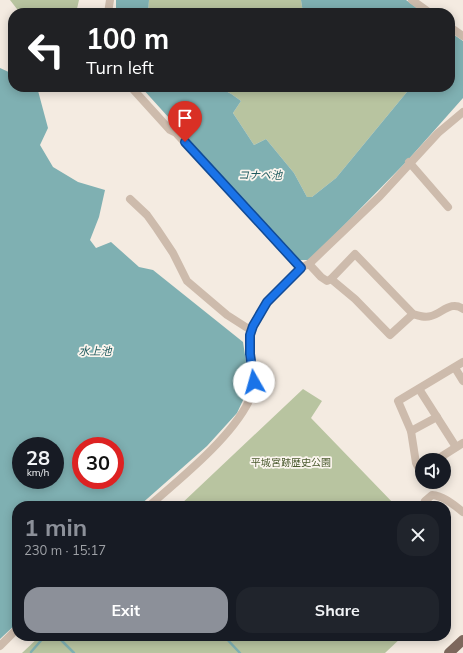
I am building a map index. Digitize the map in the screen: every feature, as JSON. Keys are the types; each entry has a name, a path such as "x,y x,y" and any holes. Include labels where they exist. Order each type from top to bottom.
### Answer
{"main road":[{"path":"449,653 463,640"}],"street":[{"path":"412,0 423,8"},
{"path":"136,92 170,130 176,133 301,268"},
{"path":"154,501 217,443 241,416 250,399 254,382 250,354 250,335 267,302 301,268 310,264 380,196 409,162 438,133 463,112"},
{"path":"409,162 448,207"},
{"path":"130,199 147,215 157,229 172,252 187,281 227,315 252,331"},
{"path":"310,264 321,277 327,281 331,279 355,254 413,314 420,317 431,316 452,305 463,309"},
{"path":"331,279 355,299 390,335 413,314"},
{"path":"415,457 411,432 398,401 463,362"},
{"path":"455,368 463,381"},
{"path":"419,389 437,417 460,445 447,453"},
{"path":"411,432 437,417"},
{"path":"425,501 432,495 437,495 448,501"},
{"path":"451,503 463,512"},
{"path":"0,646 12,634"}],"green space":[{"path":"10,0 79,0 77,8 16,8"},
{"path":"149,0 301,0 302,8 148,8"},
{"path":"228,92 407,92 336,178 312,197 307,197 294,173 266,139 254,145 233,113 241,101"},
{"name":"平城宮跡歴史公園","path":"303,389 322,401 311,418 391,501 184,501"},
{"path":"35,641 398,641 385,653 22,653"}],"water":[{"path":"116,0 149,0 148,8 116,8"},
{"path":"301,0 406,0 417,8 302,8"},
{"name":"コナベ池","path":"455,35 463,41 463,98 408,160 310,260 298,260 146,92 228,92 241,101 233,113 254,145 266,139 294,173 307,197 312,197 336,178 407,92 455,92"},
{"name":"水上池","path":"0,68 8,72 8,92 38,92 48,128 40,145 53,167 78,182 105,190 99,217 90,240 96,248 111,242 139,267 153,270 243,342 249,381 244,398 237,413 207,446 145,501 12,501 12,628 0,639"}],"waterway":[{"path":"31,652 41,641"},
{"path":"62,641 74,653"},
{"path":"229,641 240,653"}],"route":[{"path":"185,142 219,181 301,268 267,302 253,326 250,335 250,354 254,382"}]}
